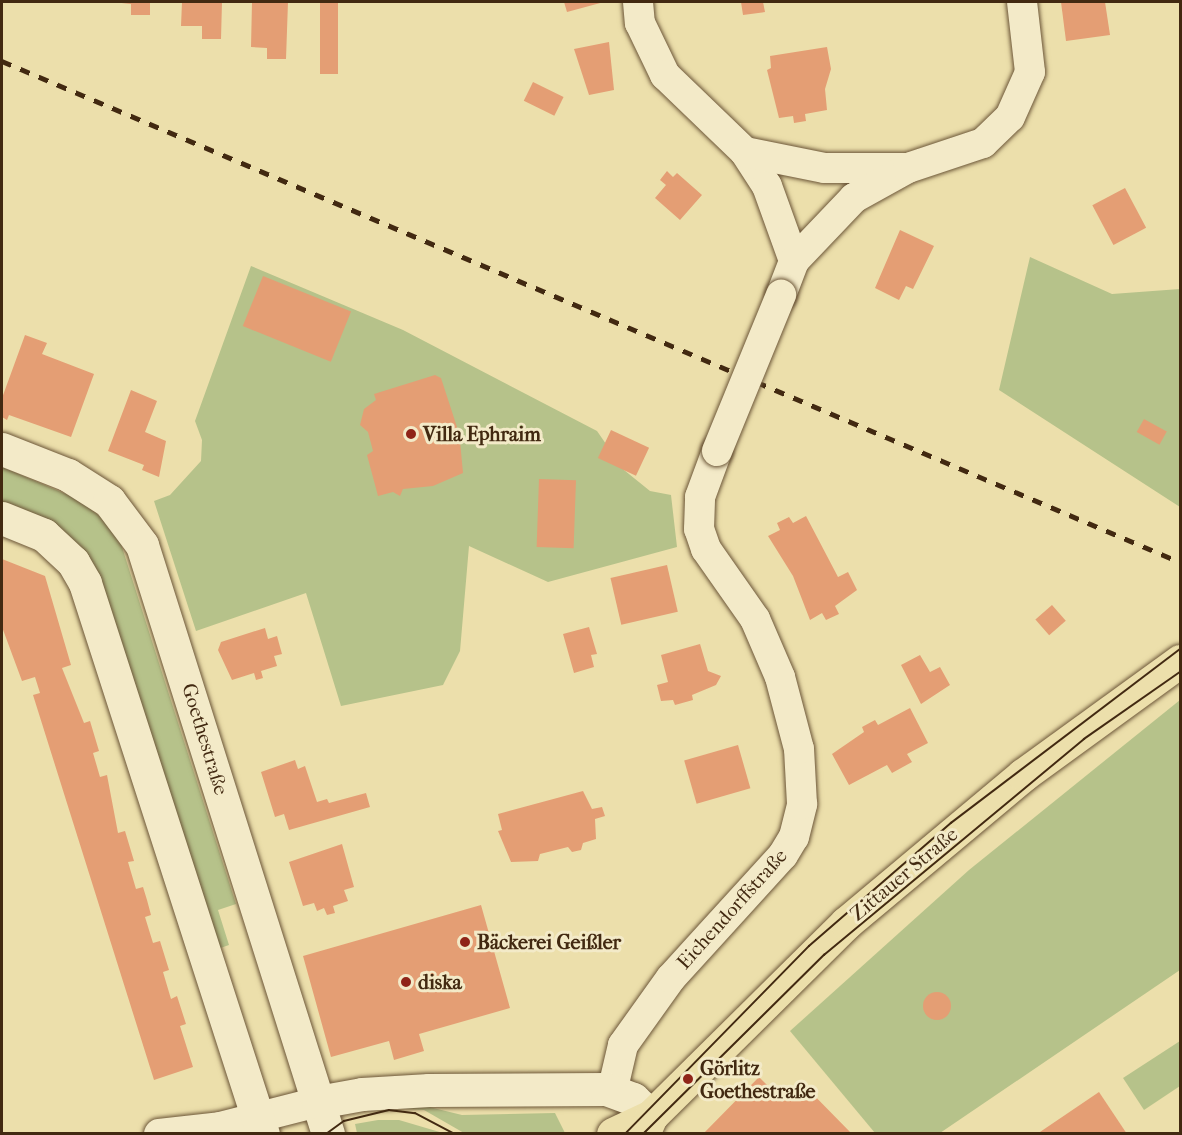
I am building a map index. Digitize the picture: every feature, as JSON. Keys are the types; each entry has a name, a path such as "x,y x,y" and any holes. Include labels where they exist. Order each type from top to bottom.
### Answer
{"main road":[{"name":"Zittauer Straße","path":"613,1134 647,1125 846,923 1023,775 1180,661"}],"street":[{"path":"638,2 640,23 665,75 745,152 783,222 794,261"},
{"path":"794,261 854,198 908,168 983,143 1010,117 1030,72 1022,2"},
{"path":"745,152 824,168 908,168"},
{"name":"Eichendorffstraße","path":"612,1092 623,1045 671,978 783,855 794,837 802,804 799,749 780,677 755,619 706,549 699,529 700,496 794,261"},
{"name":"Goethestraße","path":"2,449 68,475 109,501 142,545 328,1134"},
{"path":"2,518 44,535 73,562 85,583 260,1126"},
{"path":"159,1134 260,1126 318,1102 429,1090 612,1092 633,1099 647,1125"}],"green space":[{"path":"1030,257 1112,294 1180,289 1180,507 999,390"},
{"path":"251,266 403,330 597,431 624,470 650,491 671,495 677,547 548,582 469,546 460,651 443,685 341,706 306,593 196,631 154,501 170,495 201,461 202,440 195,421"},
{"path":"2,467 80,500 111,526 121,544 236,904 218,910 229,945 212,951 94,582 2,510"},
{"path":"1180,700 1180,970 940,1133 875,1133 790,1031 969,870"},
{"path":"1180,1041 1180,1086 1144,1110 1123,1078"},
{"path":"354,1104 417,1104 462,1115 555,1113 565,1133 464,1133 424,1110 369,1107 355,1112"},
{"path":"378,1120 399,1120 443,1133 357,1133 355,1124"}],"building":[{"path":"112,2 150,2 150,15 131,15 131,4"},
{"path":"182,2 222,2 221,39 202,39 202,26 181,26"},
{"path":"252,2 288,2 286,59 267,59 267,48 251,47"},
{"path":"320,2 338,2 338,74 320,74"},
{"path":"564,2 604,2 567,12"},
{"path":"741,2 763,2 765,12 743,15"},
{"path":"1061,2 1105,2 1110,35 1066,41"},
{"path":"609,42 614,90 589,95 574,49"},
{"path":"827,47 831,69 825,89 827,110 805,114 806,121 794,123 793,116 779,118 767,70 771,68 770,56"},
{"path":"533,82 564,97 554,116 524,101"},
{"path":"667,171 673,177 677,173 702,195 680,220 655,198 666,185 660,180"},
{"path":"1125,188 1146,228 1113,245 1092,205"},
{"path":"900,230 934,246 913,289 906,286 899,300 875,288"},
{"path":"263,276 351,312 331,362 243,326"},
{"path":"25,335 47,343 42,354 94,374 71,437 9,415 7,420 2,417 2,398"},
{"name":"Villa Ephraim","path":"435,375 441,378 457,427 452,436 460,441 463,473 433,486 403,489 400,496 393,492 378,496 367,455 373,451 368,432 360,425 364,409 376,400 374,394"},
{"path":"131,390 157,401 145,432 166,441 159,477 142,470 144,465 108,451"},
{"path":"1144,419 1167,432 1159,445 1137,432"},
{"path":"611,430 649,448 636,476 598,458"},
{"path":"539,479 576,480 574,548 537,547"},
{"path":"806,516 838,577 848,572 857,590 835,606 839,614 826,620 822,613 810,620 793,576 768,536 780,530 777,523 789,517 793,523"},
{"path":"2,559 45,576 71,665 62,668 84,723 90,721 99,751 93,753 100,777 107,775 118,833 125,831 134,861 128,862 136,889 143,887 151,915 145,917 153,943 160,941 169,970 163,972 171,999 177,996 186,1024 180,1026 193,1067 154,1080 33,695 40,693 35,677 22,681 2,627"},
{"path":"667,565 678,612 621,625 610,578"},
{"path":"1052,605 1066,621 1049,635 1035,619"},
{"path":"589,627 597,654 591,655 594,667 574,673 563,634"},
{"path":"265,628 268,639 277,636 282,654 274,656 277,666 261,671 263,678 256,680 254,673 232,680 218,650 221,642"},
{"path":"700,644 708,671 721,676 716,685 692,695 693,700 675,705 673,700 661,701 657,685 668,682 661,655"},
{"path":"920,655 930,672 940,667 950,685 921,704 901,665"},
{"path":"910,708 928,743 907,754 912,762 892,773 887,765 849,785 832,754 864,732 862,727 875,720 878,725"},
{"path":"738,745 750,788 697,804 684,760"},
{"path":"295,760 298,769 305,766 317,802 327,799 329,803 366,793 370,807 289,830 284,814 275,817 261,772"},
{"path":"583,791 592,809 602,807 605,816 595,819 596,839 583,843 581,850 572,852 568,847 540,854 538,861 511,862 498,831 502,830 498,814"},
{"path":"342,844 354,887 344,890 348,901 333,906 335,913 327,915 324,908 317,911 314,903 303,906 289,862"},
{"name":"diska","path":"481,905 510,1008 419,1034 424,1051 394,1060 389,1041 331,1057 303,956"},
{"path":"937,992 947,996 951,1006 947,1016 937,1020 927,1016 923,1006 927,996"},
{"path":"759,1077 782,1100 800,1081 852,1134 703,1134"},
{"path":"1099,1092 1127,1134 1037,1134"}],"tram line":[{"path":"625,1134 809,946 951,823 1180,649"},
{"path":"643,1134 824,955 1084,739 1180,672"},
{"path":"326,1134 344,1121 389,1110 415,1113 455,1134"}],"railway":[{"path":"2,61 1180,562"}],"place":[{"name":"Villa Ephraim","path":"411,434"},
{"name":"Bäckerei Geißler","path":"465,942"},
{"name":"diska","path":"406,982"},
{"name":"Görlitz Goethestraße","path":"688,1079"}]}
